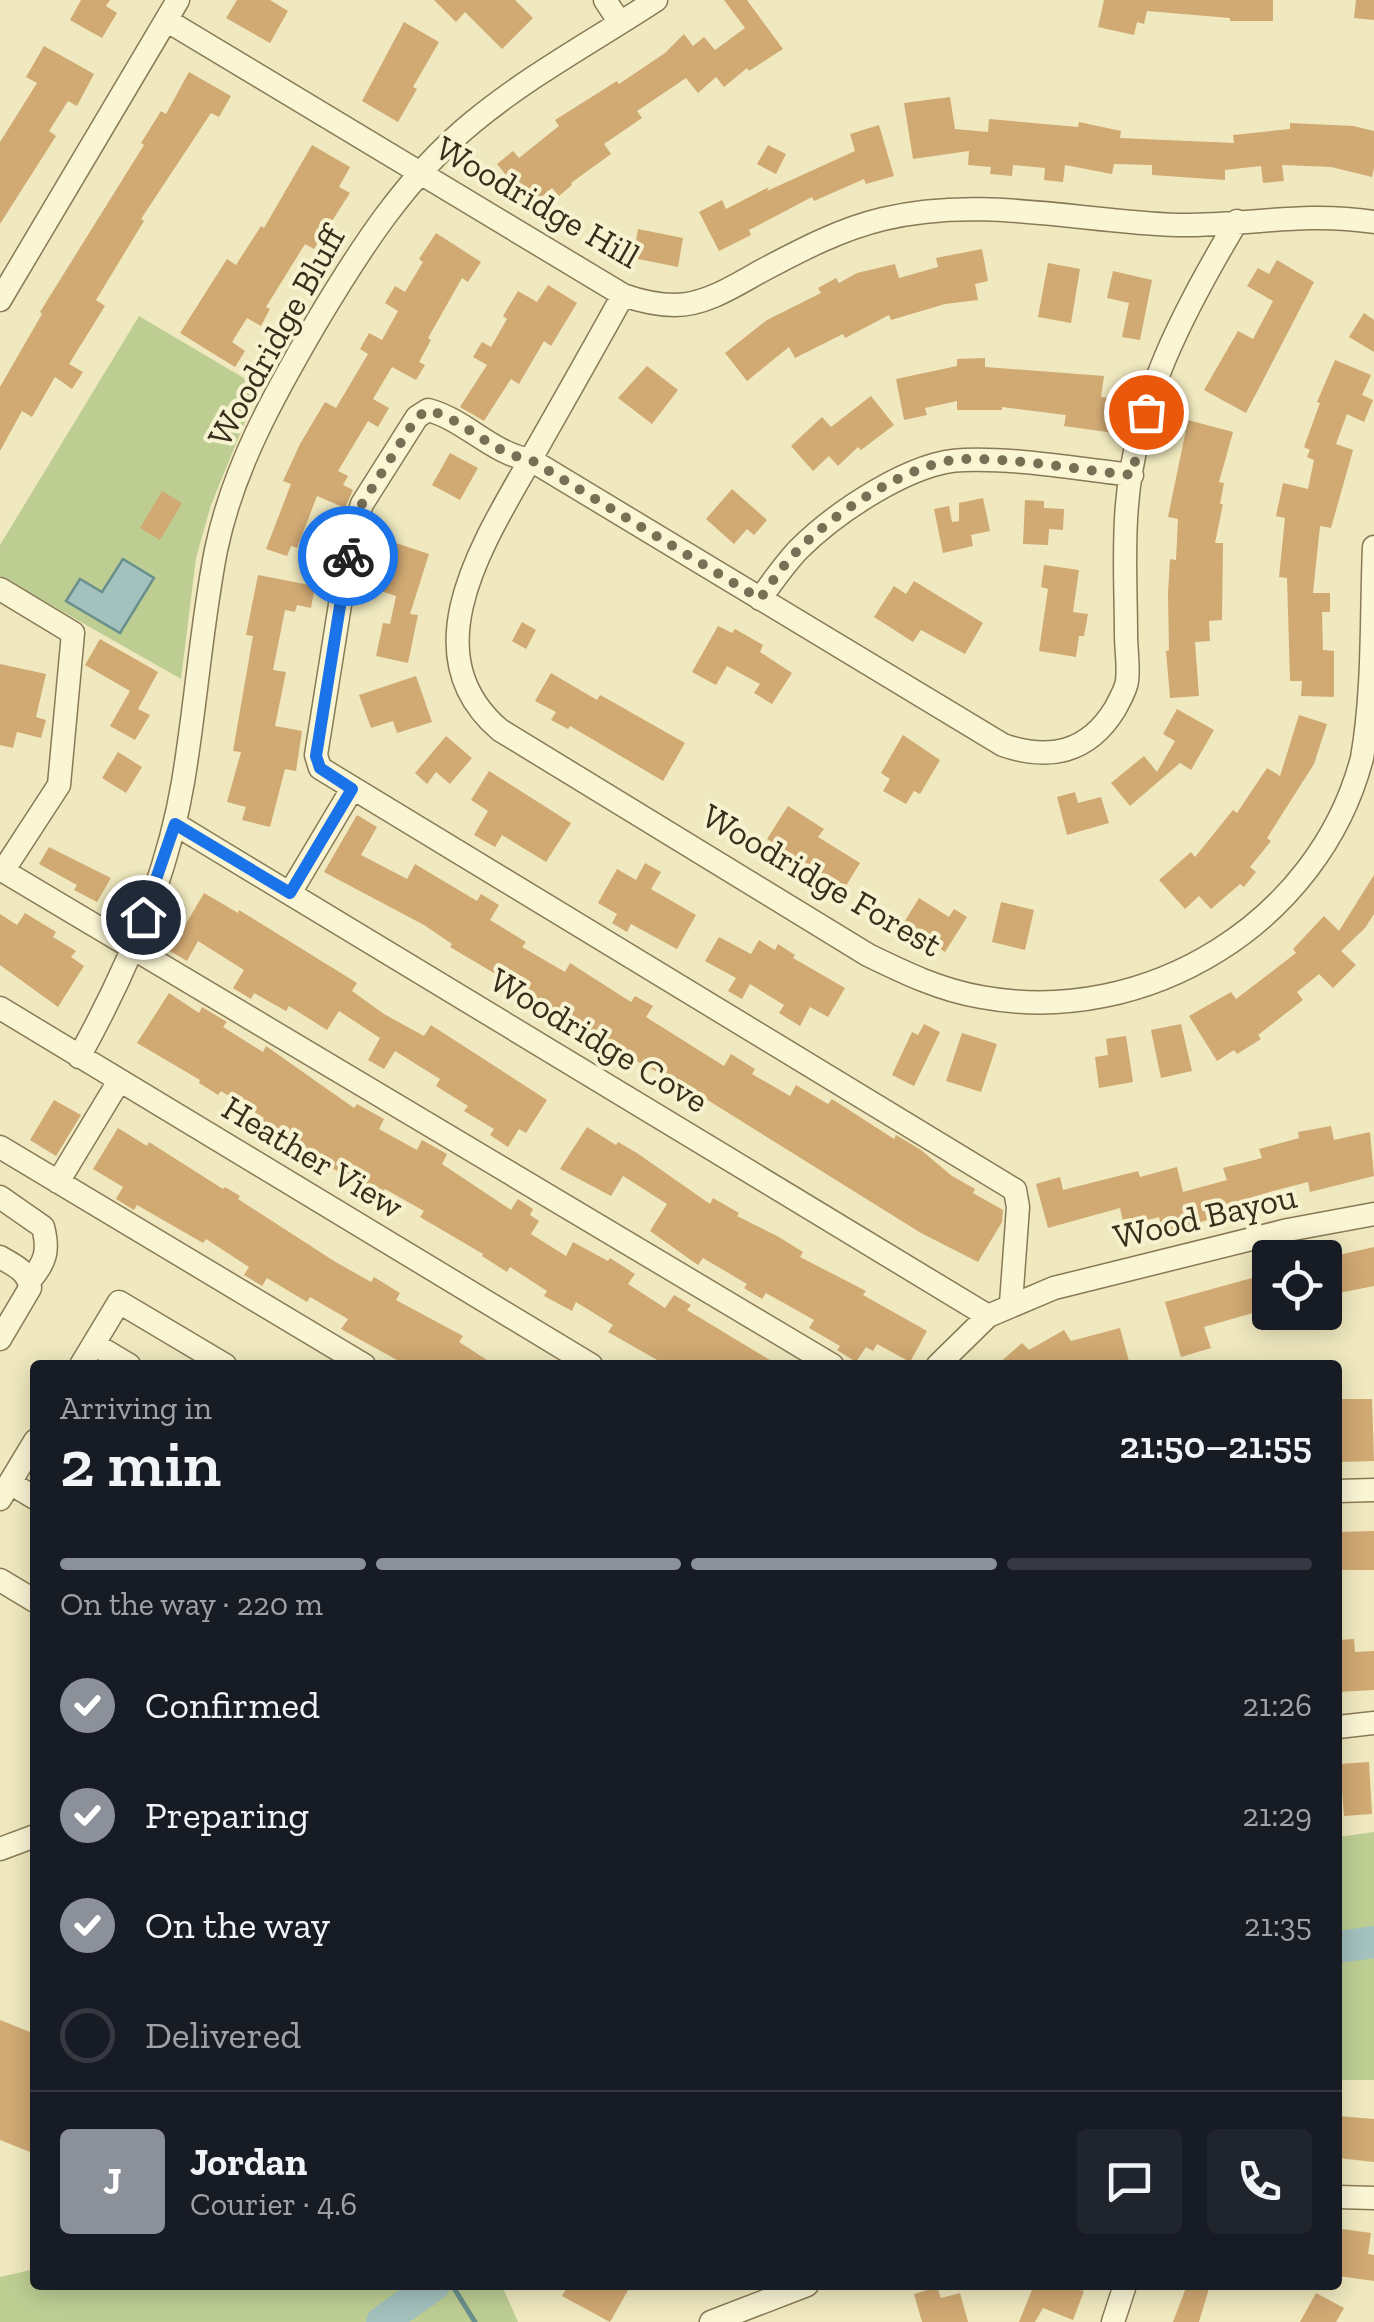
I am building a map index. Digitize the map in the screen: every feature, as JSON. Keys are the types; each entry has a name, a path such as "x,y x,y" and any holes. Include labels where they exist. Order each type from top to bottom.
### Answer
{"street":[{"path":"605,0 620,23"},
{"name":"Woodridge Bluff","path":"79,1057 132,949 175,824 211,580 233,489 255,433 350,267 394,202 420,173 474,121 522,84 656,0"},
{"path":"0,300 172,10"},
{"name":"Woodridge Hill","path":"172,10 420,173 623,294 644,302 677,306 710,298 838,233 885,218 936,212 1013,210 1182,225 1309,216 1374,222"},
{"path":"1011,1303 1018,1207 1015,1190 320,768 316,756 350,542 362,504 417,417 428,410 445,414 513,457 531,460 1003,745 1030,755 1066,752 1096,732 1113,711 1127,683 1126,538 1132,475 1155,383 1178,326 1237,222"},
{"name":"Woodridge Forest","path":"623,294 486,537 468,584 457,634 458,667 470,698 500,730 868,955 948,990 1016,1002 1052,1002 1104,996 1154,983 1186,969 1246,932 1296,884 1336,826 1370,727 1374,693 1374,547"},
{"path":"760,599 780,570 818,532 884,487 926,467 960,459 1132,475"},
{"path":"0,590 72,634 59,785 2,870 824,1360"},
{"path":"290,893 352,789"},
{"name":"Woodridge Cove","path":"175,824 988,1316"},
{"name":"Heather View","path":"0,1008 583,1360"},
{"path":"58,1182 120,1081"},
{"path":"0,1147 356,1360"},
{"path":"0,1197 43,1228 48,1247 42,1266 30,1280 30,1288 0,1339"},
{"name":"Wood Bayou","path":"943,1360 988,1316 1054,1288 1288,1230 1374,1214"},
{"path":"0,1257 30,1280"},
{"path":"84,1360 119,1302 216,1360"},
{"path":"94,1344 121,1360"},
{"path":"30,1449 5,1491 30,1497"},
{"path":"1342,1491 1374,1490"},
{"path":"0,1580 30,1597"},
{"path":"1342,1727 1374,1723"},
{"path":"0,1849 30,1838"},
{"path":"1342,2197 1374,2198"},
{"path":"711,2322 794,2290"},
{"path":"1113,2322 1123,2290"}],"green space":[{"path":"139,316 259,387 211,505 196,558 181,679 0,576 0,545"},
{"path":"1374,1832 1374,2080 1342,2080 1342,1836"},
{"path":"30,2270 30,2290 504,2290 518,2322 0,2322 0,2277"}],"water":[{"path":"123,559 154,578 120,633 66,601 80,579 102,592"}],"building":[{"path":"81,0 110,0 106,6 117,13 102,38 70,20"},
{"path":"237,0 270,0 288,11 270,43 226,18"},
{"path":"434,0 515,0 533,18 502,49 465,12 456,22"},
{"path":"724,0 747,0 783,49 749,71 747,68 724,87 716,77 698,93 686,78 637,111 642,118 604,144 611,154 559,196 552,188 531,206 497,164 513,151 519,158 559,126 555,120 617,81 619,84 665,53 684,34 693,46 704,37 715,50 745,28"},
{"path":"1104,0 1273,0 1273,21 1230,21 1147,11 1144,24 1137,22 1134,35 1098,27"},
{"path":"1356,0 1374,0 1374,20 1354,18"},
{"path":"404,22 439,42 398,122 362,101"},
{"path":"44,46 94,74 77,106 68,101 49,131 56,136 0,224 0,142 37,83 26,77"},
{"path":"189,72 231,96 219,117 211,113 141,219 144,221 96,300 105,306 69,364 83,372 72,389 55,377 32,417 22,411 0,451 0,387 40,312 144,145 141,143 161,111 166,114"},
{"path":"950,97 955,129 988,132 989,119 1078,127 1079,122 1121,131 1120,138 1234,143 1233,135 1290,129 1290,123 1353,126 1374,131 1374,168 1372,177 1331,167 1282,165 1284,181 1263,183 1261,166 1225,170 1225,180 1152,175 1152,165 1114,164 1112,174 1065,165 1063,182 1044,180 1045,168 1013,165 1012,176 990,174 991,167 968,165 969,151 913,159 904,103"},
{"path":"879,125 894,176 866,184 864,179 814,201 812,197 749,230 751,235 719,251 699,212 722,200 726,209 855,151 850,134"},
{"path":"312,145 350,167 339,187 350,193 314,249 305,244 266,307 270,309 261,326 247,318 232,342 245,351 235,367 180,333 227,259 236,265 261,226 264,228"},
{"path":"768,145 786,154 776,174 757,164"},
{"path":"638,229 683,238 678,267 633,258"},
{"path":"436,233 481,262 468,282 462,278 428,338 431,340 419,362 425,365 416,380 392,367 373,399 389,408 378,427 368,421 338,471 348,476 343,485 353,490 345,508 317,496 297,548 291,546 287,556 266,549 291,484 283,481 300,444 325,402 336,408 368,354 360,349 369,333 382,340 398,311 385,303 395,286 405,292"},
{"path":"982,249 988,281 975,284 978,300 945,304 891,320 889,315 795,358 789,347 747,381 725,353 767,320 821,293 818,288 836,278 839,283 857,273 895,264 899,278 938,267 936,258"},
{"path":"1277,260 1314,282 1246,413 1204,390 1238,331 1253,339 1273,301 1247,286 1258,268 1269,274"},
{"path":"1048,263 1080,269 1071,323 1038,317"},
{"path":"1113,271 1152,280 1140,340 1122,337 1129,303 1107,298"},
{"path":"548,285 577,303 551,346 544,341 519,384 511,379 484,421 460,407 487,365 473,357 482,342 491,347 518,291 537,302"},
{"path":"1364,313 1374,320 1374,352 1349,337"},
{"path":"985,358 985,367 1104,376 1101,397 1118,399 1114,433 1064,426 1066,415 1002,407 957,410 957,401 925,408 927,415 904,420 896,379 957,366 957,359"},
{"path":"1335,360 1371,375 1362,395 1373,400 1364,422 1347,414 1336,444 1353,450 1331,528 1320,526 1313,593 1330,593 1330,612 1322,612 1323,650 1334,651 1334,697 1301,696 1302,681 1290,681 1287,578 1279,577 1285,518 1276,516 1283,483 1308,489 1314,460 1307,457 1310,450 1304,447"},
{"path":"647,366 678,390 652,424 618,398"},
{"path":"871,396 894,425 861,450 858,447 838,466 829,456 813,471 791,446 822,417 831,427"},
{"path":"1188,420 1233,432 1219,482 1224,483 1223,504 1215,543 1223,543 1222,620 1209,621 1210,641 1195,642 1199,696 1170,698 1166,651 1168,593 1170,559 1176,560 1178,519 1168,517"},
{"path":"450,453 478,468 460,500 432,485"},
{"path":"732,489 767,520 754,535 747,529 734,544 706,519"},
{"path":"162,491 182,503 160,540 140,528"},
{"path":"983,498 990,531 971,535 973,546 943,553 934,509 949,506 952,522 959,521 959,503"},
{"path":"1025,500 1044,501 1044,508 1064,509 1063,530 1049,529 1048,545 1023,544"},
{"path":"396,543 429,554 410,614 418,615 408,663 376,656 383,623 390,624 396,596 365,586 373,564 388,569"},
{"path":"1044,565 1079,570 1073,612 1088,614 1076,657 1039,651 1048,589 1041,587"},
{"path":"258,575 315,586 311,608 297,605 295,612 285,610 273,670 286,672 275,726 302,731 296,771 285,769 270,827 242,820 246,807 227,802 241,752 233,751 253,636 246,635"},
{"path":"914,581 983,623 965,654 921,630 913,642 874,617 894,586 906,594"},
{"path":"522,622 536,630 526,649 512,641"},
{"path":"718,626 732,633 735,629 763,645 760,652 792,673 772,704 754,693 760,684 727,666 716,685 692,672"},
{"path":"100,639 158,672 138,709 150,715 135,740 110,726 130,691 85,665"},
{"path":"0,664 46,674 36,717 46,720 41,738 17,732 13,748 0,745"},
{"path":"551,673 597,700 600,695 685,743 663,781 570,726 568,729 551,720 556,712 535,701"},
{"path":"416,676 432,722 397,733 393,721 371,728 359,695"},
{"path":"1177,709 1214,730 1191,770 1180,763 1130,806 1111,783 1144,756 1157,772 1175,741 1163,734"},
{"path":"1299,715 1327,724 1314,764 1267,838 1271,841 1250,867 1256,872 1244,887 1240,884 1211,909 1199,896 1185,909 1159,880 1191,852 1195,857 1233,810 1237,813 1267,768 1280,776"},
{"path":"903,735 940,760 920,794 914,791 906,804 883,791 890,779 881,773"},
{"path":"446,736 472,758 450,784 436,772 427,784 415,773"},
{"path":"118,752 142,767 126,793 102,778"},
{"path":"489,771 571,823 546,862 502,835 495,847 474,835 488,811 471,800"},
{"path":"1075,792 1078,803 1101,797 1109,823 1067,835 1057,797"},
{"path":"788,806 824,829 818,837 860,863 841,894 823,883 827,877 803,861 799,867 783,857 786,851 767,839"},
{"path":"357,815 377,827 361,855 407,879 415,864 477,901 481,894 499,905 490,920 526,942 522,947 565,972 570,963 631,1002 635,996 653,1006 646,1017 724,1066 731,1054 755,1069 752,1074 790,1096 796,1085 828,1104 832,1099 894,1139 896,1135 921,1150 975,1189 973,1193 1003,1210 1002,1222 978,1262 921,1233 698,1094 607,1045 572,1020 546,1009 548,1005 450,947 452,944 424,925 324,872"},
{"path":"49,847 111,878 97,902 74,890 77,885 39,864"},
{"path":"645,863 661,872 651,889 696,915 677,949 631,924 627,932 612,923 617,914 598,903 617,869 636,880"},
{"path":"1374,875 1374,914 1341,951 1356,965 1333,988 1319,974 1297,992 1303,1000 1258,1035 1261,1039 1217,1061 1189,1016 1231,992 1236,999 1296,953 1293,949 1324,916 1339,931"},
{"path":"204,893 238,913 239,910 357,983 352,991 384,1014 424,1036 431,1025 547,1100 526,1133 519,1129 508,1147 490,1135 494,1129 464,1111 468,1106 436,1086 440,1079 395,1051 384,1069 368,1060 380,1038 339,1011 327,1030 289,1006 286,1011 254,993 251,999 233,988 244,970 198,941 187,961 170,951"},
{"path":"919,898 949,917 954,909 967,917 945,952 903,924"},
{"path":"1001,902 1034,910 1025,950 992,942"},
{"path":"25,913 56,932 53,937 76,951 71,957 84,966 58,1007 0,965 0,914 17,925"},
{"path":"719,937 751,954 759,940 775,950 778,944 795,955 793,958 845,988 828,1017 810,1007 800,1026 779,1013 784,1005 750,984 742,999 728,991 736,978 705,961"},
{"path":"169,993 199,1013 202,1007 227,1022 223,1027 263,1052 266,1046 354,1108 357,1104 384,1119 379,1129 417,1150 422,1140 447,1154 442,1164 511,1210 518,1199 533,1209 530,1215 539,1221 531,1234 566,1256 573,1242 608,1261 610,1258 635,1274 628,1284 665,1308 674,1295 691,1305 687,1310 770,1360 657,1360 608,1332 613,1325 576,1302 572,1311 544,1296 547,1291 510,1267 507,1272 420,1217 424,1211 385,1189 382,1193 323,1164 326,1159 260,1125 264,1118 221,1091 218,1095 137,1043"},
{"path":"924,1024 940,1032 914,1086 892,1075 912,1032 918,1035"},
{"path":"1181,1024 1192,1071 1161,1078 1151,1030"},
{"path":"962,1033 997,1044 981,1092 946,1081"},
{"path":"1126,1036 1133,1082 1099,1088 1095,1057 1108,1055 1106,1039"},
{"path":"54,1100 81,1115 56,1156 30,1140"},
{"path":"1331,1126 1334,1140 1370,1132 1374,1176 1310,1192 1308,1182 1273,1191 1253,1197 1256,1207 1163,1232 1159,1217 1124,1226 1120,1208 1048,1228 1036,1184 1060,1177 1063,1190 1138,1171 1140,1177 1177,1167 1183,1192 1227,1180 1223,1168 1262,1158 1259,1149 1299,1138 1298,1132"},
{"path":"587,1127 637,1153 710,1204 713,1198 739,1213 737,1216 803,1252 800,1257 866,1291 863,1295 927,1331 911,1360 877,1344 873,1351 866,1347 857,1360 853,1360 837,1350 840,1346 809,1328 814,1320 766,1293 762,1299 744,1288 747,1284 703,1258 698,1265 650,1231 667,1204 623,1176 611,1196 560,1169"},
{"path":"118,1128 147,1146 149,1142 240,1196 238,1199 334,1261 371,1282 374,1277 400,1293 396,1300 463,1336 459,1342 487,1360 397,1360 341,1329 348,1319 310,1297 307,1302 267,1278 262,1286 244,1275 249,1267 206,1239 203,1243 137,1205 134,1210 116,1199 123,1187 93,1169"},
{"path":"1374,1247 1374,1286 1342,1292 1342,1254"},
{"path":"1252,1278 1252,1313 1204,1327 1211,1348 1181,1357 1165,1302"},
{"path":"1120,1328 1129,1360 1003,1360 1022,1343 1029,1350 1064,1330 1071,1341"},
{"path":"1342,1399 1372,1399 1374,1461 1342,1462"},
{"path":"1374,1531 1374,1570 1342,1570 1342,1532"},
{"path":"1354,1639 1355,1652 1374,1651 1374,1690 1342,1692 1342,1640"},
{"path":"1369,1762 1372,1814 1344,1816 1342,1764"},
{"path":"0,2020 30,2032 30,2152 0,2140"},
{"path":"1342,2116 1374,2119 1374,2162 1342,2158"},
{"path":"1342,2229 1371,2233 1368,2254 1374,2255 1374,2281 1342,2277"},
{"path":"565,2290 628,2290 610,2322 562,2296"},
{"path":"938,2290 941,2298 960,2293 968,2322 922,2322 914,2294"},
{"path":"1032,2290 1084,2291 1073,2320 1043,2308 1035,2322 1019,2322"},
{"path":"1185,2290 1209,2290 1199,2322 1173,2322"},
{"path":"1316,2293 1344,2308 1336,2322 1300,2322"}],"waterway":[{"path":"1342,1946 1374,1942"},
{"path":"382,2322 427,2290"},
{"path":"455,2290 475,2322"}],"way so far":[{"path":"348,556 362,504 417,417 428,410 445,414 513,457 531,460 760,599 780,570 818,532 884,487 926,467 960,459 1132,475 1146,412"}],"route":[{"path":"143,917 175,824 290,893 352,789 320,768 316,756 348,556"}]}
